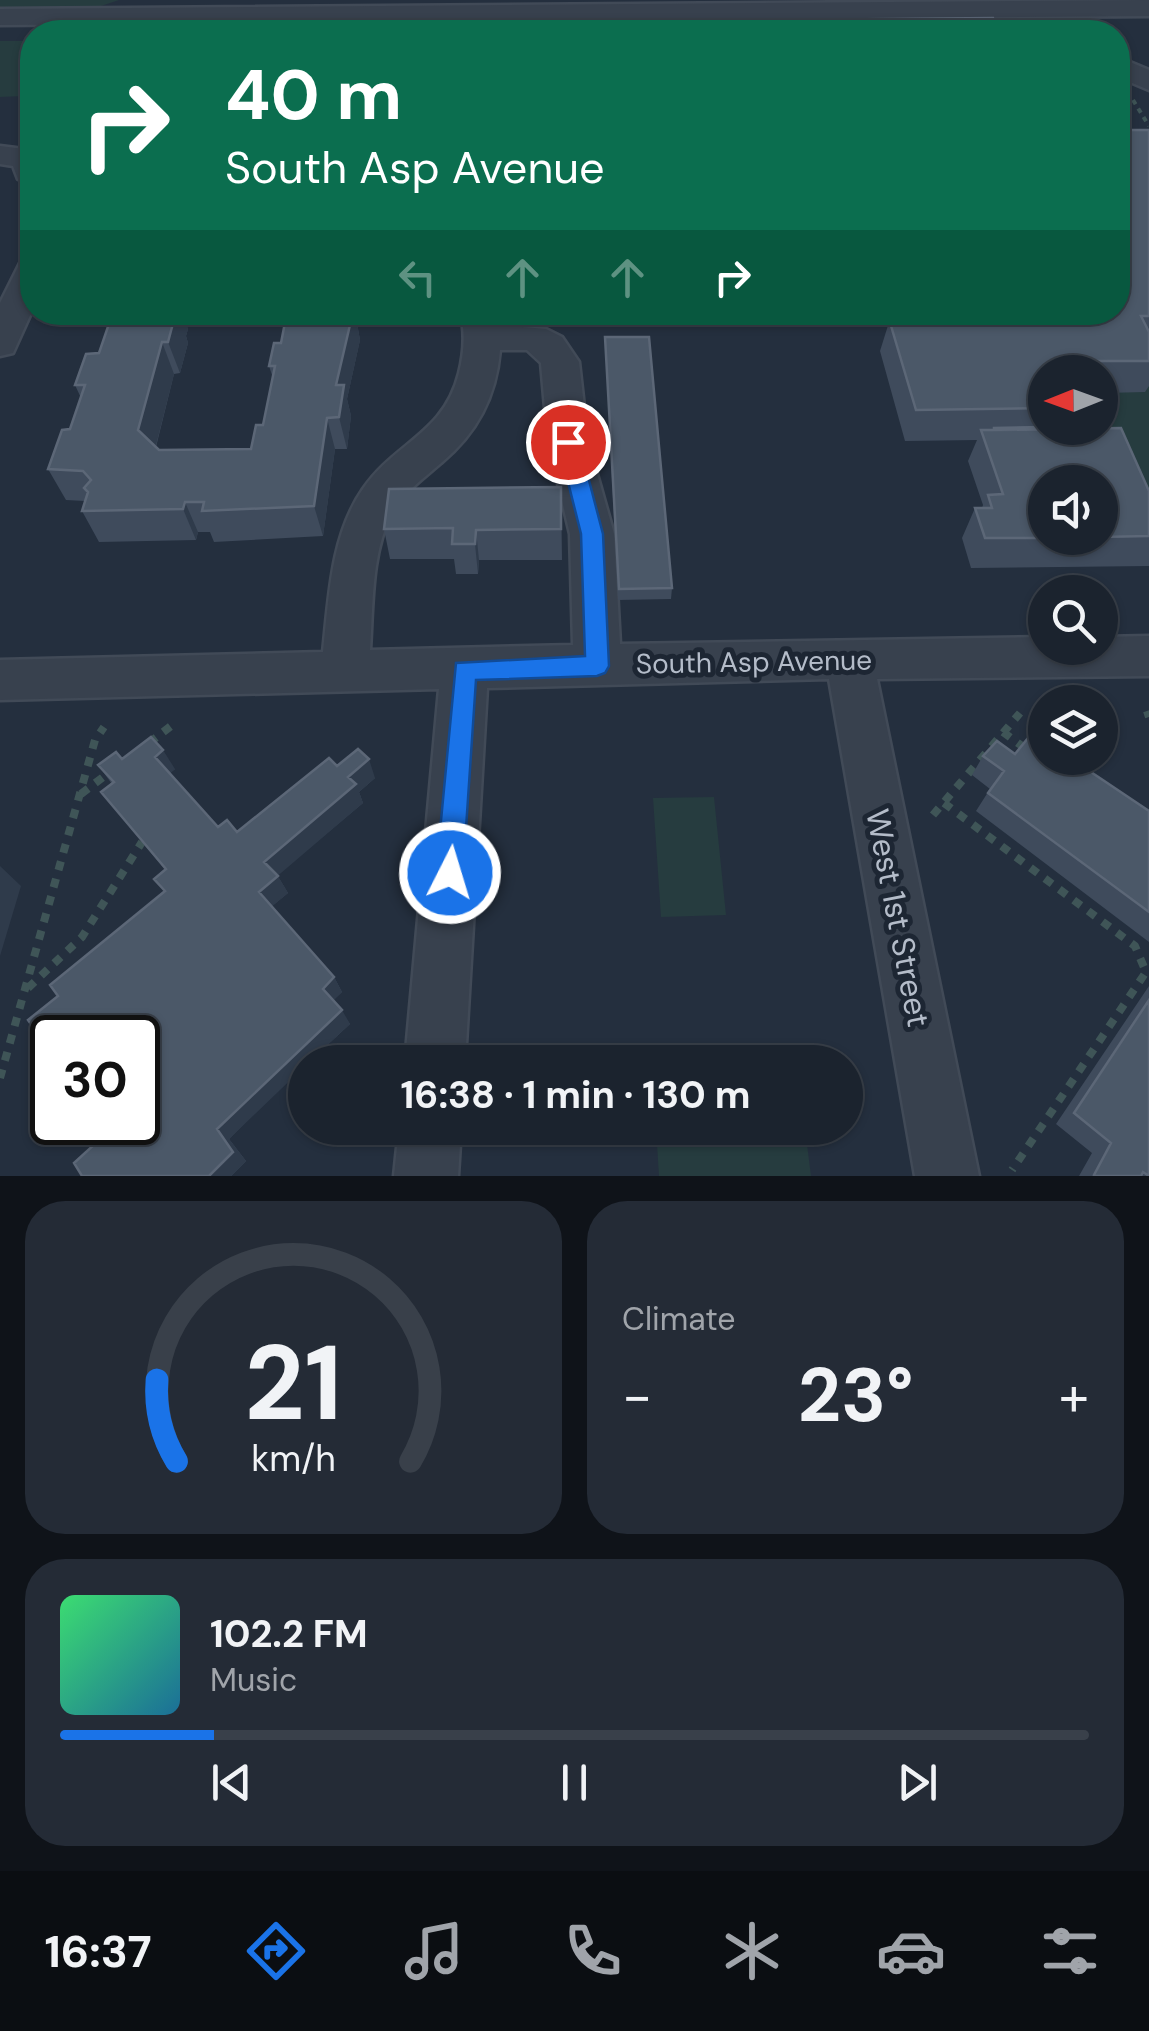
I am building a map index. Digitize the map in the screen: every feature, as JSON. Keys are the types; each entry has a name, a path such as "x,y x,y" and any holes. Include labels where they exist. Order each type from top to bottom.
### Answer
{"street":[{"path":"1067,20 1149,8"},
{"path":"0,16 342,20"},
{"path":"0,344 20,298"},
{"path":"344,672 367,520 379,498 430,454 463,418 478,381 480,325"},
{"path":"484,325 533,338 549,346 560,362 568,442 592,534 597,666"},
{"name":"South Asp Avenue","path":"0,680 848,659 1149,656"},
{"name":"West 1st Street","path":"848,659 947,1176"},
{"path":"436,1045 464,670"},
{"path":"426,1176 429,1145"}],"path":[{"path":"933,815 1020,713"},
{"path":"144,746 170,726"},
{"path":"0,1078 95,740 104,727"},
{"path":"1003,732 1028,749"},
{"path":"80,794 118,766"},
{"path":"944,802 1135,946 1146,972 1012,1170"},
{"path":"27,989 84,934 123,863 142,842"}],"green space":[{"path":"0,0 119,0 95,8 0,13"},
{"path":"0,41 20,41 20,96 0,97"},
{"path":"1149,348 1149,535 1108,445 1118,445 1118,376"},
{"path":"714,797 726,915 661,917 653,798"},
{"path":"657,1145 807,1145 811,1176 659,1176"}],"building":[{"path":"993,18 994,20 778,20"},
{"path":"1130,130 1149,130 1149,316 1141,316 1149,332 1149,361 1118,361 1118,355 1028,355 1028,408 916,410 891,325 1130,325"},
{"path":"109,325 173,325 168,342 162,342 138,430 159,450 251,449 256,425 263,425 275,366 269,366 274,343 281,343 284,325 350,325 336,385 344,385 339,417 327,418 314,506 202,511 204,502 185,502 183,509 82,511 88,492 84,488 91,480 83,471 48,469 62,430 70,429 85,385 75,385 86,354 99,353"},
{"path":"605,337 649,337 672,588 619,589"},
{"path":"1028,427 1028,430 994,430"},
{"path":"1121,428 1149,491 1149,536 1118,537 1118,465 1028,465 1028,538 985,538 975,508 992,508 988,495 1003,494 981,430 1028,429 1028,445 1118,445"},
{"path":"561,487 561,529 476,530 475,544 452,544 453,528 384,529 389,489"},
{"path":"151,737 163,750 155,757 218,827 227,820 237,832 329,758 337,766 358,749 369,759 348,777 356,784 264,862 278,876 259,892 334,977 323,989 342,1010 305,1045 288,1045 288,1061 217,1129 233,1152 209,1176 82,1176 74,1163 94,1145 160,1145 160,1015 34,1015 58,996 50,985 165,891 154,879 166,869 101,792 114,782 98,765 116,752 122,759"},
{"path":"1028,738 1028,775 1095,775 1149,811 1149,912 988,793 1004,771 983,756 997,741 1015,754"},
{"path":"1149,1000 1149,1176 1143,1172 1141,1176 1096,1176 1111,1143 1074,1113"}],"route":[{"path":"450,873 464,670 597,666 592,534 568,442"}]}
